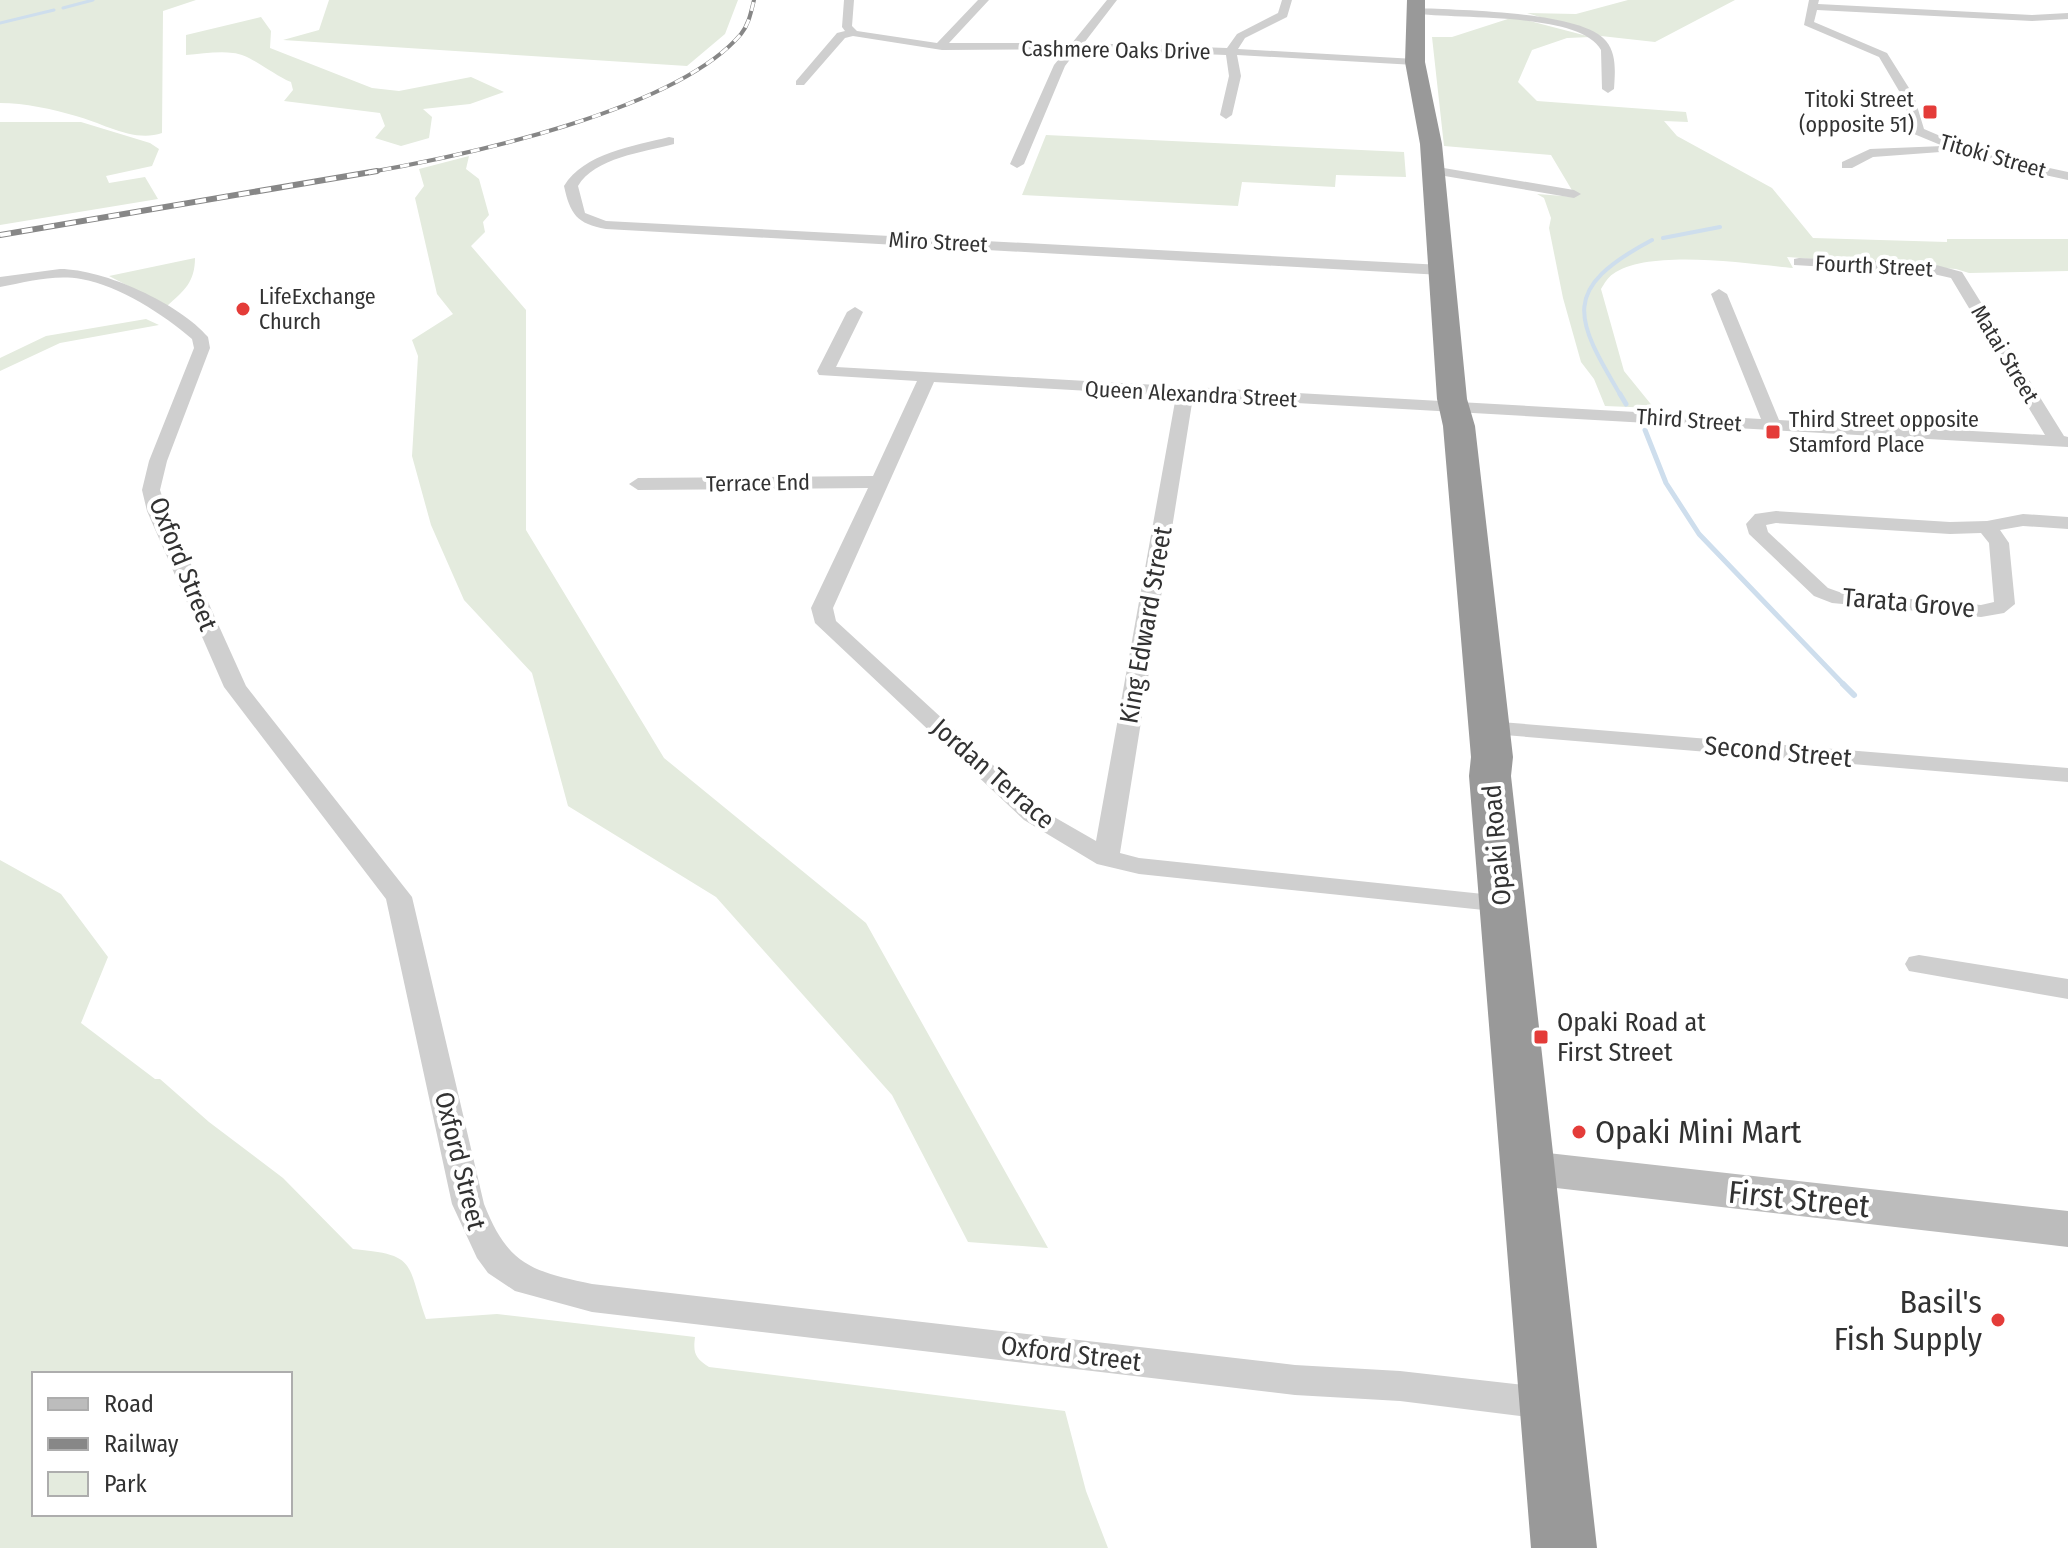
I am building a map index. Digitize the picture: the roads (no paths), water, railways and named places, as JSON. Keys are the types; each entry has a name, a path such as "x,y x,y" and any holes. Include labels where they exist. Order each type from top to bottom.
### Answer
{"highway":[{"name":"Opaki Road","path":"1416,5 1415,62 1432,157 1564,1548"}],"street":[{"path":"849,0 847,27 853,33"},
{"path":"940,46 984,0"},
{"path":"1017,164 1060,65 1112,0"},
{"path":"1226,115 1235,76 1231,53 1241,36 1283,15 1287,0"},
{"path":"1813,4 2032,18 2068,16"},
{"name":"Titoki Street","path":"1813,4 1808,19 1812,25 1883,55 1908,96 1918,131 1958,150 2068,176"},
{"path":"1416,5 1527,16 1598,37 1608,52 1608,89"},
{"path":"800,83 841,35 853,33"},
{"name":"Cashmere Oaks Drive","path":"853,33 940,46 999,49 1077,47 1415,62"},
{"name":"Miro Street","path":"669,141 604,161 579,174 571,186 577,215 584,220 606,225 1442,270"},
{"path":"1847,165 1870,153 1958,150"},
{"path":"1432,157 1574,194"},
{"name":"Fourth Street","path":"1799,262 1949,271"},
{"name":"Matai Street","path":"1949,271 1959,277 2063,442"},
{"name":"Oxford Street","path":"0,282 36,276 81,274 99,279 166,313 200,337 202,348 158,461 151,490 157,511 235,687 399,897 468,1204 481,1242 500,1267 535,1285 592,1298 1295,1380 1400,1386 1552,1404"},
{"path":"1719,294 1772,425"},
{"name":"Queen Alexandra Street","path":"855,312 825,371 1454,407"},
{"name":"Jordan Terrace","path":"927,379 822,608 826,623 1033,815 1106,858 1139,866 1503,903"},
{"name":"King Edward Street","path":"1106,858 1185,393"},
{"name":"Third Street","path":"1454,407 2063,442"},
{"name":"Terrace End","path":"638,484 879,482"},
{"name":"Tarata Grove","path":"1987,527 1999,543 2005,604 1997,609 1981,611 1839,599 1821,592 1759,534 1756,524 1762,518 1776,517 1950,528 1987,527 2023,520 2068,523"},
{"name":"Second Street","path":"1488,728 2068,775"},
{"path":"1919,964 2068,989"},
{"name":"First Street","path":"1530,1168 2068,1229"}],"waterway":[{"path":"63,8 93,0"},
{"path":"0,23 54,10"},
{"path":"1663,238 1720,227"},
{"path":"1621,396 1593,345 1584,307 1589,290 1602,274 1652,240"},
{"path":"1620,394 1626,404"},
{"path":"1645,430 1666,483 1699,534 1845,686"},
{"path":"1845,686 1854,695"}],"railway":[{"path":"365,173 510,142 619,107 669,86 710,61 741,34 754,0"},
{"path":"0,235 377,171"}],"place":[{"name":"Titoki Street (opposite 51)","path":"1930,112"},
{"name":"LifeExchange Church","path":"243,309"},
{"name":"Third Street opposite Stamford Place","path":"1773,432"},
{"name":"Opaki Road at First Street","path":"1541,1037"},
{"name":"Opaki Mini Mart","path":"1579,1132"},
{"name":"Basil's Fish Supply","path":"1998,1320"}]}
